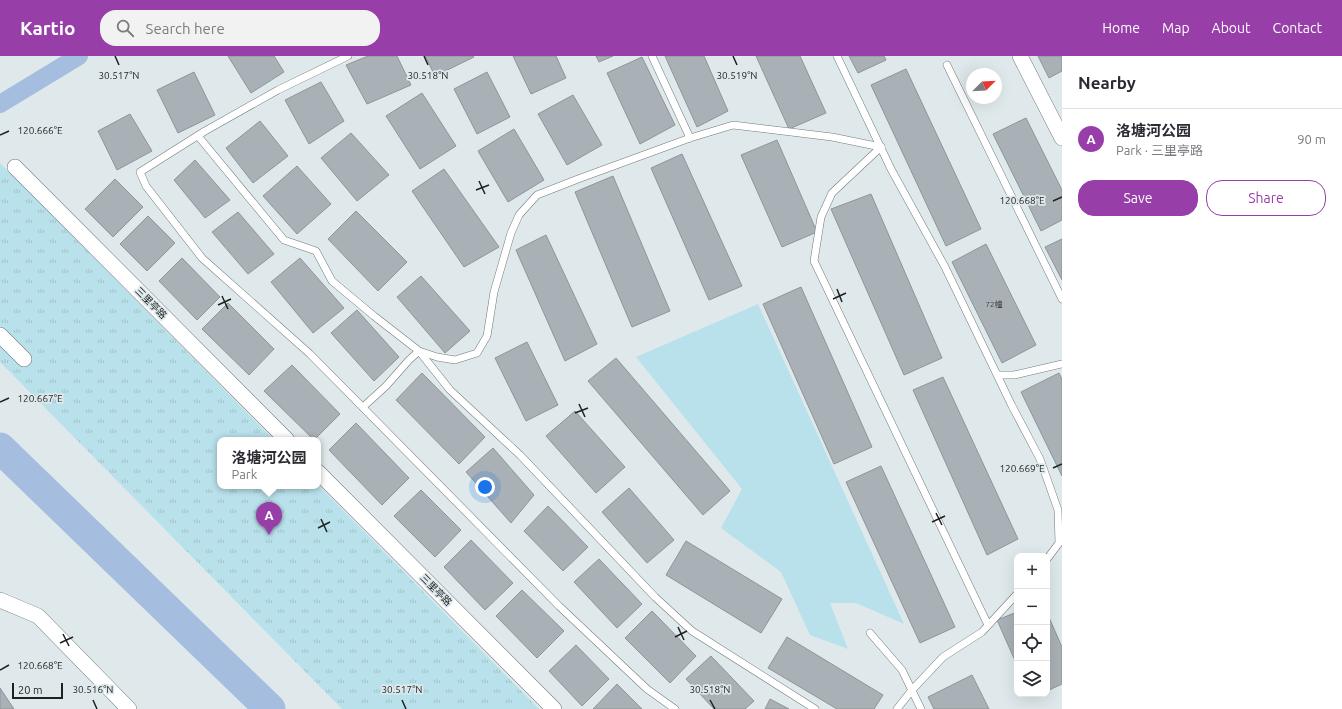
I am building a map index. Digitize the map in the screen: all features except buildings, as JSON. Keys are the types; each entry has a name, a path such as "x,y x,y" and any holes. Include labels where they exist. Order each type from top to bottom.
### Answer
{"street":[{"path":"1020,56 1062,138"},
{"name":"三里亭路","path":"15,167 283,437"},
{"path":"0,335 24,359"},
{"name":"三里亭路","path":"321,475 554,709"},
{"path":"0,600 38,616 129,709"}],"lane":[{"path":"348,56 278,90 198,136 140,172 146,186 202,258 310,354 559,606 647,689 675,709"},
{"path":"652,56 690,138"},
{"path":"838,56 891,169 945,267 1040,459 1058,510 1059,543 1050,555"},
{"path":"947,65 1062,299"},
{"path":"419,351 437,357 455,360 477,353 487,336 494,292 511,233 519,215 536,196 690,138 733,125 832,137 881,147"},
{"path":"198,136 284,240 316,251 332,281 419,351 450,390 520,455 655,597 692,631 815,709"},
{"path":"881,147 832,193 821,217 814,261 988,625"},
{"path":"363,407 386,386 419,351"},
{"path":"998,375 1014,375 1062,364"},
{"path":"897,709 942,657 982,632 1014,597"},
{"path":"870,633 902,670 921,709"}],"green space":[{"path":"0,163 271,437 217,437 217,489 321,488 539,709 342,709 0,362"},
{"path":"758,304 904,624 856,603 830,603 848,649 810,635 781,572 721,528 742,489 636,357"}],"waterway":[{"path":"0,104 79,56"},
{"path":"0,448 270,709"}],"place":[{"name":"洛塘河公园","path":"269,535"}]}
